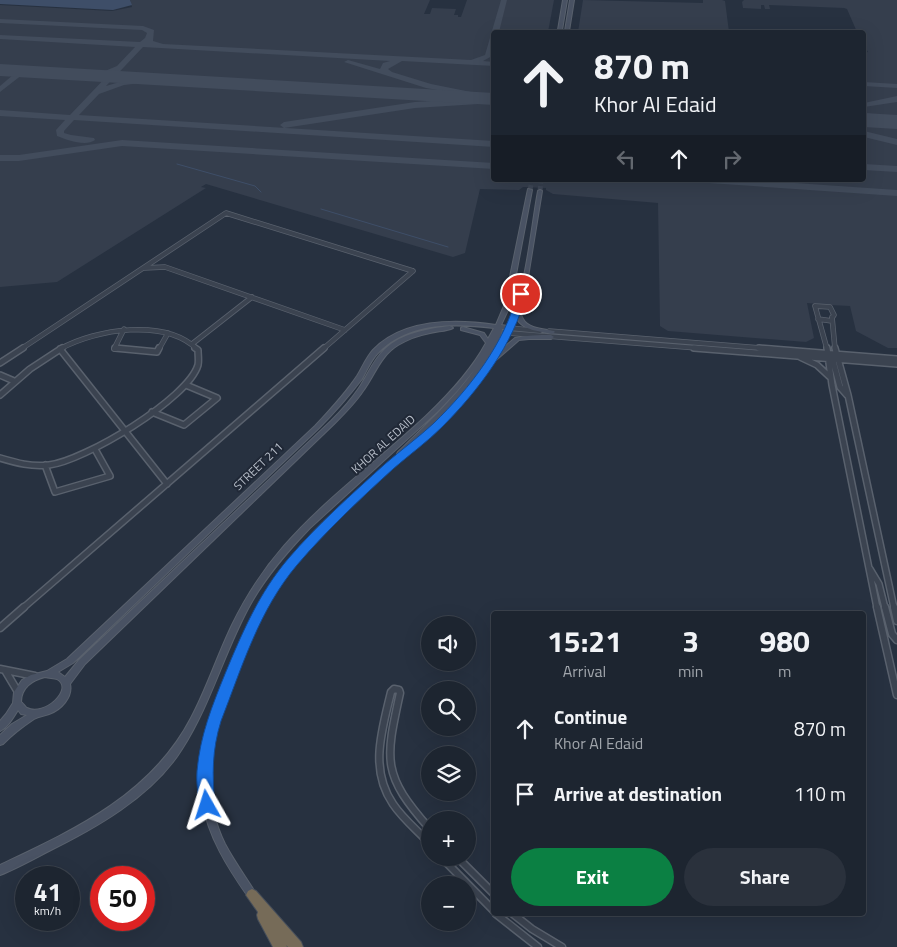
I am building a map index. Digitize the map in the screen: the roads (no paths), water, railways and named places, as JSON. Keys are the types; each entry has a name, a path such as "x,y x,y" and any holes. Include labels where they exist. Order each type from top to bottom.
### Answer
{"highway":[{"path":"252,895 280,947"},
{"path":"252,895 296,947"}],"main road":[{"path":"560,30 565,0"},
{"path":"567,30 572,0"},
{"path":"390,466 468,383 500,332 504,329 530,190"},
{"name":"KHOR AL EDAID","path":"252,895 234,872 215,835 205,795 204,773 209,737 252,624 273,588 292,562 324,528 447,415 490,362 504,329 518,306 540,191"},
{"path":"518,306 518,318 524,324 552,334"},
{"name":"STREET 211","path":"50,673 70,661 317,427 346,395 374,354 385,344 406,333 431,326 459,324 504,329"},
{"name":"STREET 211","path":"66,682 82,662 333,422 354,398 390,348 418,334 454,328 478,332 486,337 489,344"},
{"name":"KHOR AL EDAID","path":"0,870 77,833 123,803 159,771 184,740 243,610 257,586 280,556 317,517 428,419 455,390 489,344 504,329"},
{"path":"490,362 517,339 552,334"},
{"path":"0,727 12,713 17,703 18,692 26,681 35,676 50,673 60,676 66,682 66,692 60,704 19,724 0,741"},
{"path":"17,703 24,711 37,714"}],"street":[{"path":"0,363 226,213 413,271 0,628"},
{"path":"143,268 166,267 345,330"},
{"path":"192,344 252,297"},
{"path":"897,621 848,395 833,357 825,339 814,306 830,307 834,315 832,320 834,346 833,357 830,377 884,641 897,695"},
{"path":"818,319 832,320"},
{"path":"124,329 114,349 157,352 168,333"},
{"path":"0,395 14,381 61,349 88,336 124,329 146,329 183,337 192,344 198,354 200,364 186,385 126,432 96,451 44,465 23,464 0,458"},
{"path":"504,329 795,355 897,359"},
{"path":"552,334 897,364"},
{"path":"61,349 167,484"},
{"path":"795,355 815,364 830,377"},
{"path":"0,375 14,381"},
{"path":"152,412 184,425 217,398 186,385"},
{"path":"44,465 55,492 110,476 96,451"},
{"path":"870,569 879,584 895,636"},
{"path":"890,589 897,596"},
{"path":"882,629 895,636"},
{"path":"884,641 895,636"},
{"path":"3,670 35,676"},
{"path":"3,670 13,681 18,692"},
{"path":"421,819 403,800 390,770 389,750 400,693 399,690 394,689 391,692 378,749 379,775 392,804 421,835"},
{"path":"450,866 491,908"},
{"path":"466,866 491,891"},
{"path":"499,916 509,926 538,947"},
{"path":"516,916 532,929 562,947"}],"waterway":[{"path":"177,164 255,186 261,192"},
{"path":"321,209 448,247"}],"tunnel":[{"path":"530,190 532,182"},
{"path":"540,191 541,182"}]}
